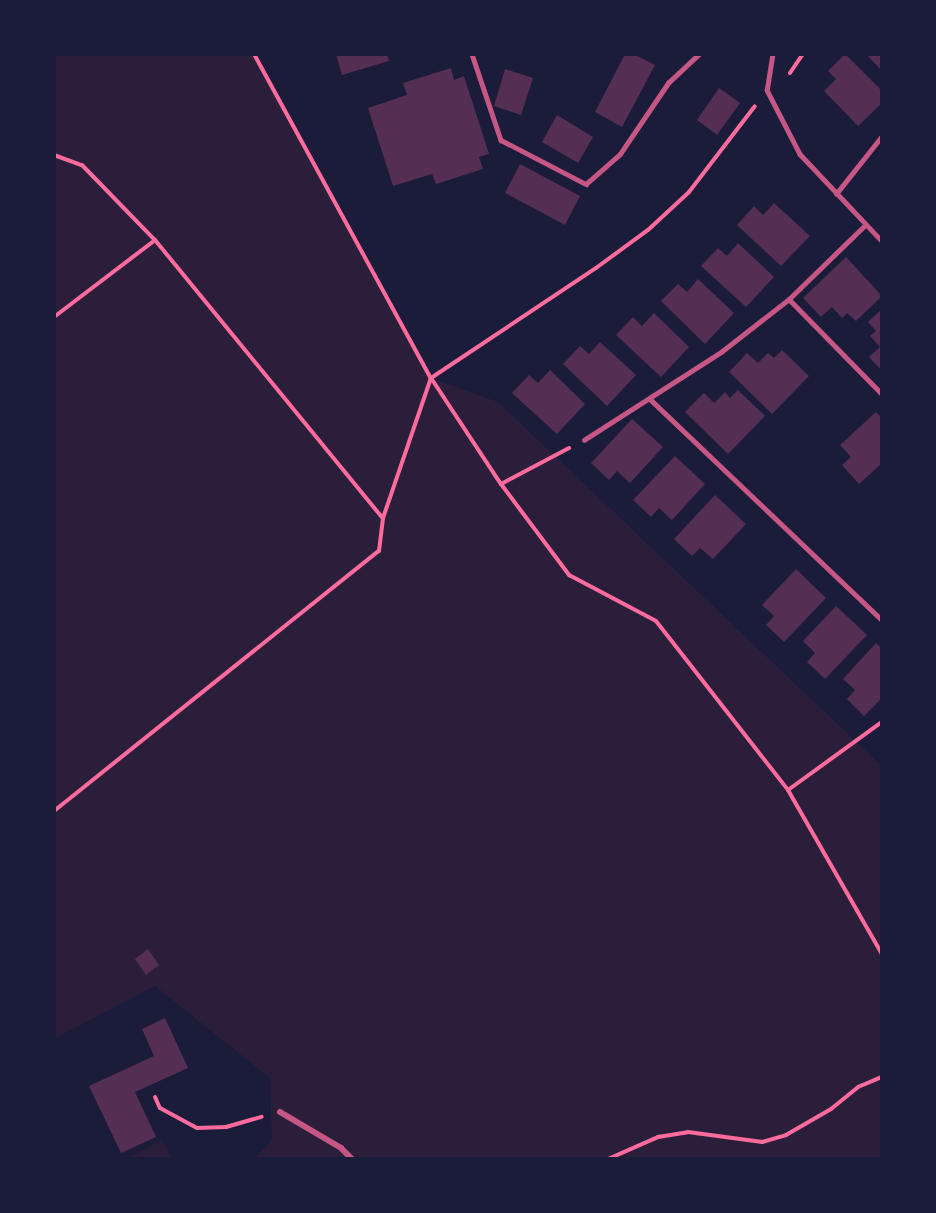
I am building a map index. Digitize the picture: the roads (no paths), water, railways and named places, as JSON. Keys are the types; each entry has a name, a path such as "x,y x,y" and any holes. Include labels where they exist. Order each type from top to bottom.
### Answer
{"street":[{"path":"280,1112 341,1148 352,1159"}],"lane":[{"path":"472,54 501,140 586,184 620,154 668,83 699,54"},
{"path":"773,54 767,90 800,154 882,241"},
{"path":"836,194 882,136"},
{"path":"584,440 721,352 789,299 865,225"},
{"path":"789,299 882,394"},
{"path":"650,399 882,620"}]}
